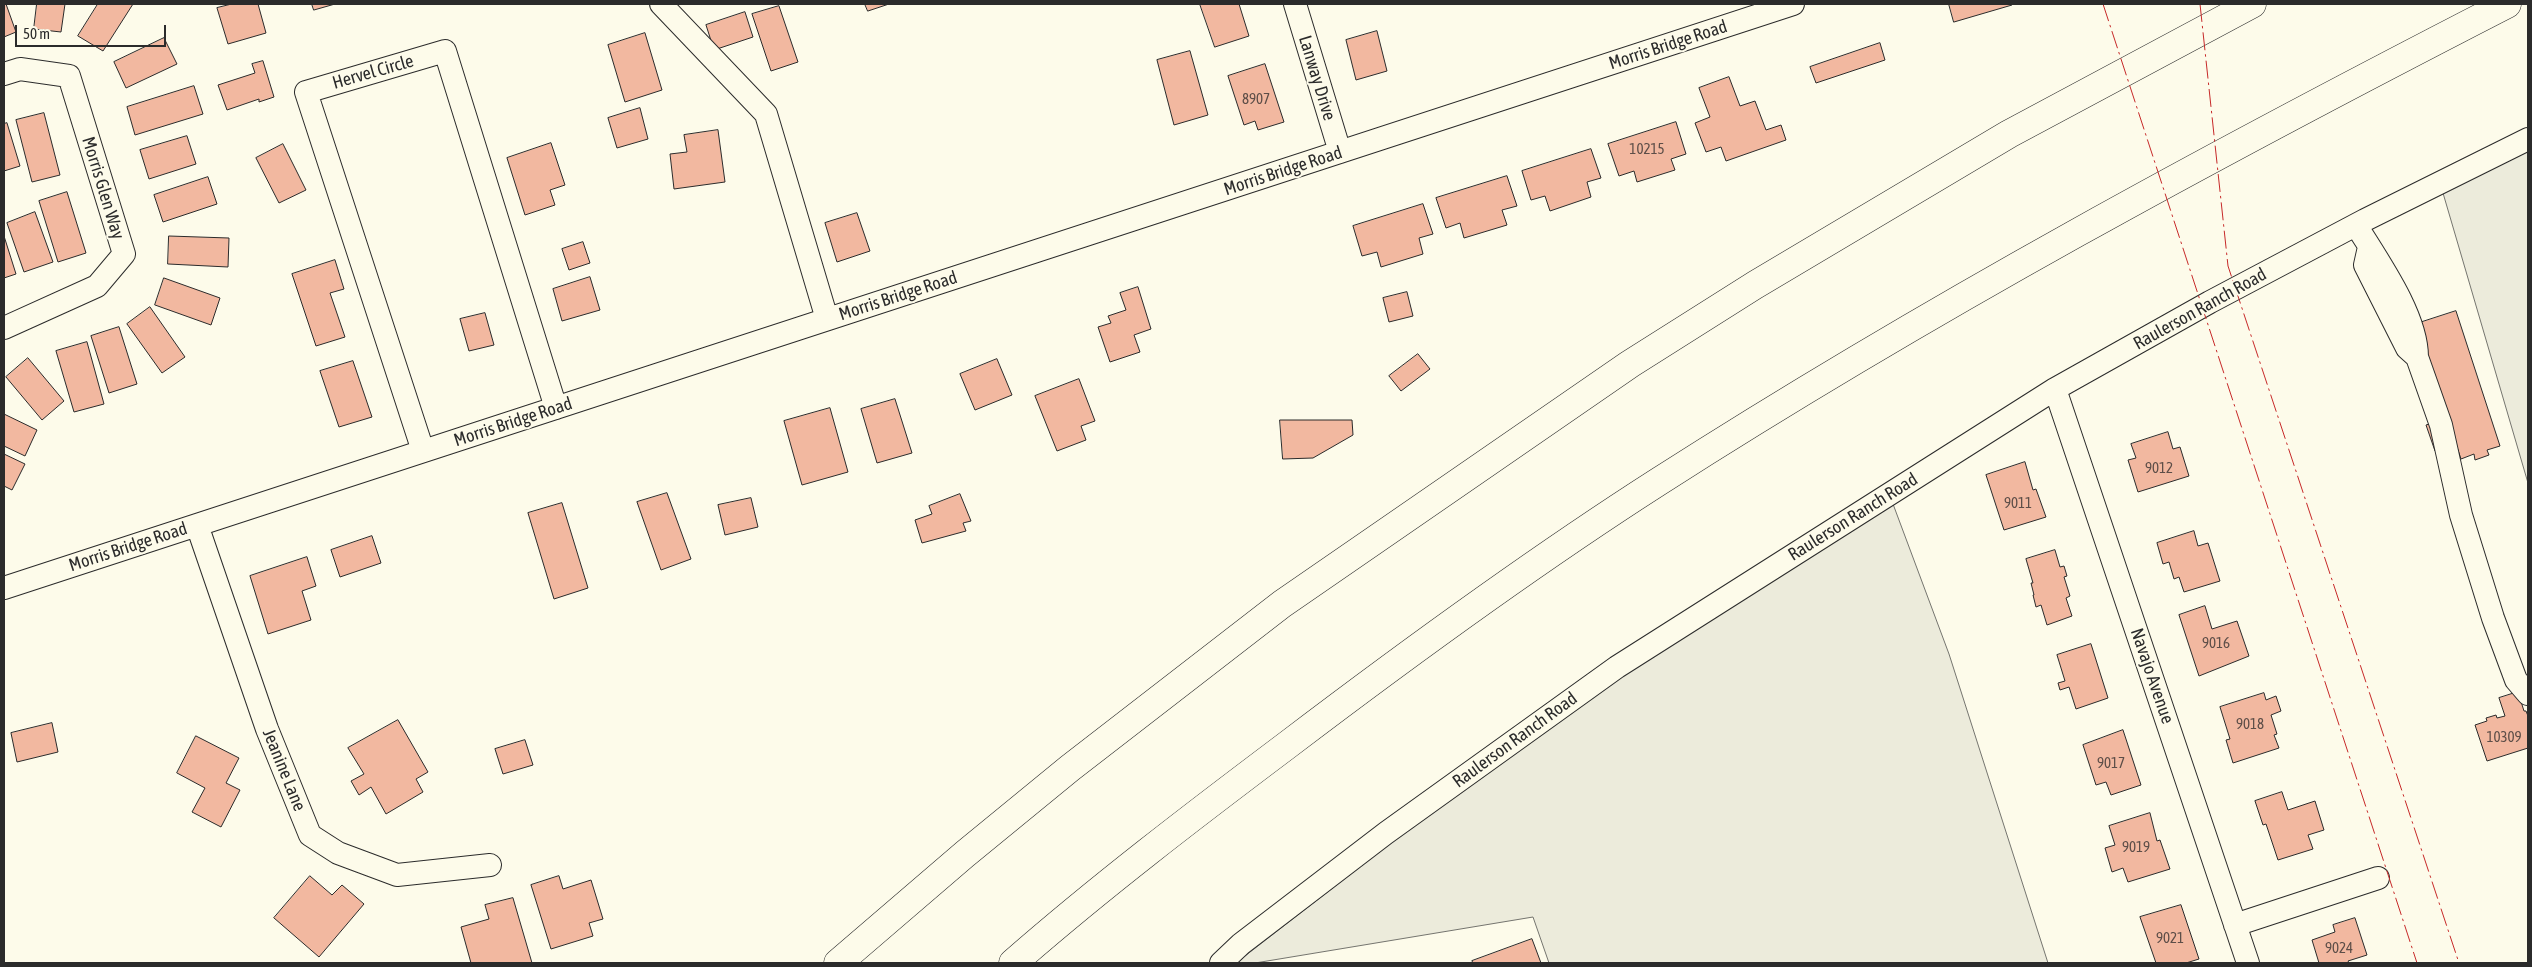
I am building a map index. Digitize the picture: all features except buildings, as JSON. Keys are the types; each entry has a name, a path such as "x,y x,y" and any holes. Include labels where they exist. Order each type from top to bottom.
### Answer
{"highway":[{"path":"838,963 958,860 1070,768 1275,610 1606,380 1755,285 2000,139 2252,4"},
{"path":"1013,963 1198,811 1499,590 1655,484 1814,385 2134,202 2507,4"}],"street":[{"path":"661,4 766,114 827,319"},
{"name":"Lanway Drive","path":"1295,4 1340,152"},
{"name":"Morris Bridge Road","path":"4,588 1793,4"},
{"name":"Hervel Circle","path":"423,451 306,92 445,51 556,408"},
{"name":"Morris Glen Way","path":"4,74 20,69 69,76 124,254 98,286 4,328"},
{"name":"Raulerson Ranch Road","path":"1221,963 1248,939 1378,839 1617,667 2055,389 2210,302 2356,225 2528,139"},
{"path":"2356,225 2395,289 2417,342 2417,357 2441,425 2461,515 2493,618 2516,680 2528,694"},
{"name":"Navajo Avenue","path":"2055,389 2248,963"},
{"name":"Jeanine Lane","path":"198,524 267,729 310,835 338,853 397,875 490,865"},
{"path":"2235,924 2378,878"}],"shaded area":[{"path":"2528,150 2528,483 2443,193"},
{"path":"1893,504 1949,654 2048,963 1549,963 1533,917 1255,963 1236,963 1393,841 1623,675"}],"power":[{"path":"2103,4 2417,963"},
{"path":"2200,4 2228,266 2459,963"}]}
